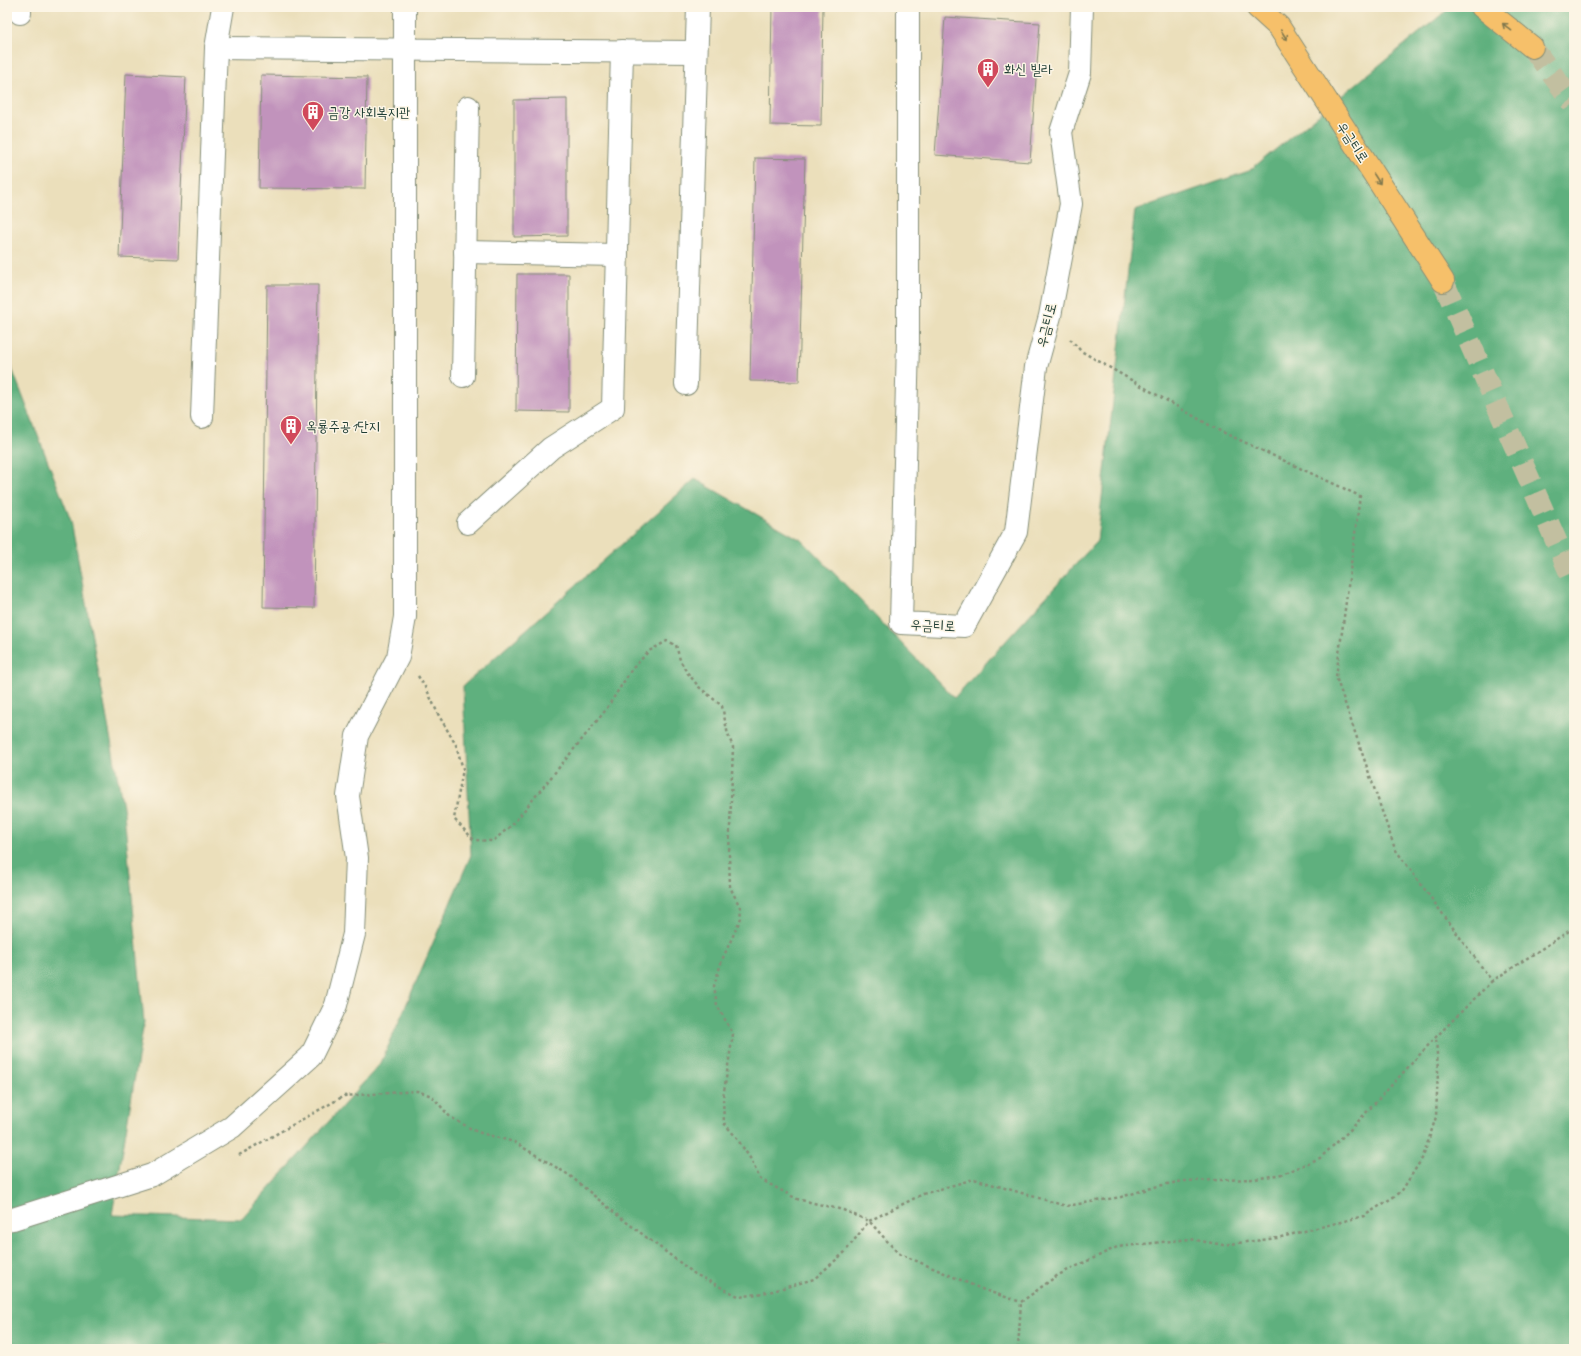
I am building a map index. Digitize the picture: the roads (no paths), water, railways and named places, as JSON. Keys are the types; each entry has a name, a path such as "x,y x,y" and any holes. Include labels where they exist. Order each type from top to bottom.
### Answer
{"main road":[{"name":"우금티로","path":"1257,7 1278,27 1443,281"},
{"path":"1482,7 1532,47"}],"street":[{"path":"202,417 216,48 223,7"},
{"path":"7,1220 152,1175 232,1127 311,1056 336,1005 354,934 357,858 348,796 358,736 398,657 405,617 405,7"},
{"path":"686,384 698,7"},
{"name":"우금티로","path":"908,7 908,342 902,623 964,626 1016,532 1036,367 1050,316 1071,204 1061,132 1080,73 1082,7"},
{"path":"216,48 696,52"},
{"path":"468,523 550,448 613,408 622,51"},
{"path":"462,376 468,107"},
{"path":"465,252 617,255"}],"tunnel":[{"path":"1532,47 1574,104"},
{"path":"1443,281 1574,582"}],"place":[{"name":"화신 빌라","path":"988,88"},
{"name":"금강 사회복지관","path":"313,132"},
{"name":"옥룡주공1단지","path":"291,446"}]}
